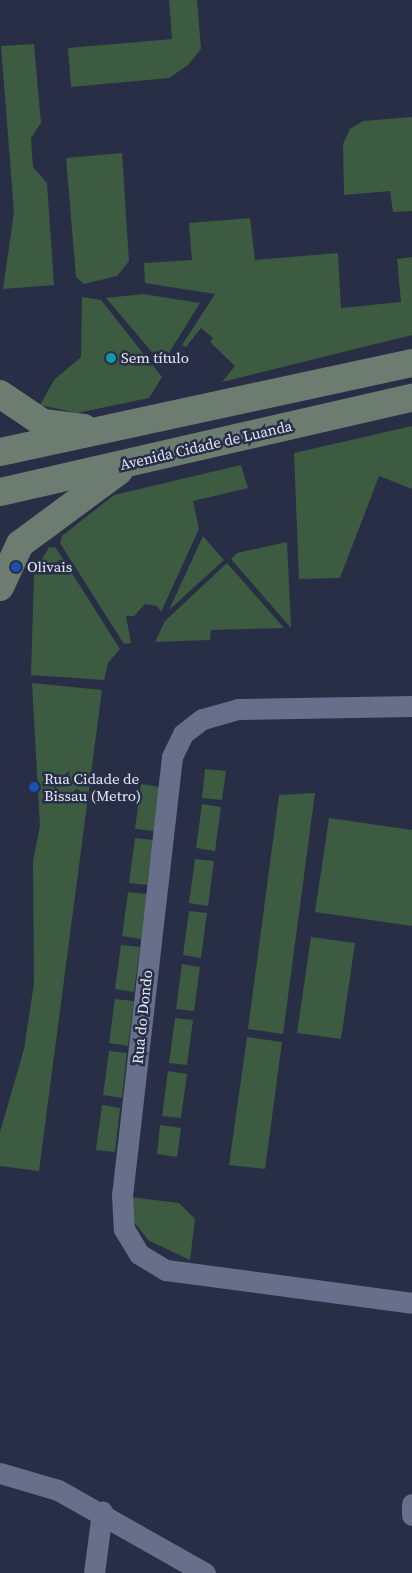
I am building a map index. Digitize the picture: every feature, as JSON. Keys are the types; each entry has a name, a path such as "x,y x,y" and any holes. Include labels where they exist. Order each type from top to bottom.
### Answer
{"main road":[{"path":"0,452 110,430 412,363"},
{"path":"0,394 43,423 110,430"},
{"name":"Avenida Cidade de Luanda","path":"0,492 408,400"},
{"path":"0,587 20,544 135,461"}],"street":[{"name":"Rua do Dondo","path":"412,706 238,709 202,719 183,734 172,757 122,1194 124,1230 139,1254 166,1270 412,1303"},
{"path":"0,1473 58,1490 102,1512 205,1573"},
{"path":"412,1504 412,1515"},
{"path":"94,1573 102,1512"}],"green space":[{"path":"169,0 197,0 201,49 188,65 169,78 71,87 68,48 172,39"},
{"path":"34,44 41,123 31,138 33,167 47,183 54,285 3,289 14,212 1,46"},
{"path":"412,117 412,211 393,212 390,191 344,195 343,144 350,129 363,121"},
{"path":"122,153 129,261 117,276 84,284 76,277 66,158"},
{"path":"250,218 255,260 338,253 341,308 401,302 397,259 412,257 412,335 222,382 235,366 210,342 213,338 201,328 186,347 182,345 215,294 145,283 144,263 192,260 189,223"},
{"path":"143,294 200,303 162,364 106,298"},
{"path":"82,297 101,300 162,377 149,398 77,413 40,405 54,380 81,357"},
{"path":"412,426 412,489 379,476 340,578 299,579 294,453"},
{"path":"241,465 248,488 193,501 199,529 161,612 157,606 145,604 134,616 126,616 131,643 124,644 60,543 62,536 114,495"},
{"path":"203,536 224,560 169,610"},
{"path":"287,542 291,628 231,559 237,553"},
{"path":"49,547 56,548 120,649 108,663 104,680 31,675 34,573"},
{"path":"227,563 284,628 211,630 210,640 155,642 165,621"},
{"path":"32,683 102,690 39,1171 0,1166 0,1132 24,1049 34,983 33,861 40,826"},
{"path":"205,769 226,771 222,800 202,798"},
{"path":"141,784 160,787 154,831 135,829"},
{"path":"315,793 283,1034 248,1029 279,795"},
{"path":"202,804 221,807 215,851 196,848"},
{"path":"329,818 412,830 412,926 315,912"},
{"path":"135,838 153,840 147,885 129,883"},
{"path":"195,859 214,861 208,906 189,903"},
{"path":"128,892 147,894 141,939 122,936"},
{"path":"189,911 207,913 201,958 183,955"},
{"path":"311,937 355,943 341,1039 297,1033"},
{"path":"121,945 140,947 134,992 115,989"},
{"path":"182,964 200,967 194,1011 176,1009"},
{"path":"115,999 134,1001 128,1046 109,1043"},
{"path":"175,1018 193,1020 187,1065 169,1063"},
{"path":"247,1037 282,1042 265,1169 229,1165"},
{"path":"109,1051 127,1053 122,1098 103,1095"},
{"path":"168,1071 187,1074 181,1118 162,1116"},
{"path":"102,1105 120,1108 115,1152 96,1150"},
{"path":"160,1125 181,1128 177,1157 157,1154"},
{"path":"130,1197 179,1203 195,1219 190,1260 148,1240 134,1222"}],"place":[{"name":"Sem título","path":"111,358"},
{"name":"Olivais","path":"16,567"},
{"name":"Rua Cidade de Bissau (Metro)","path":"34,787"}]}
